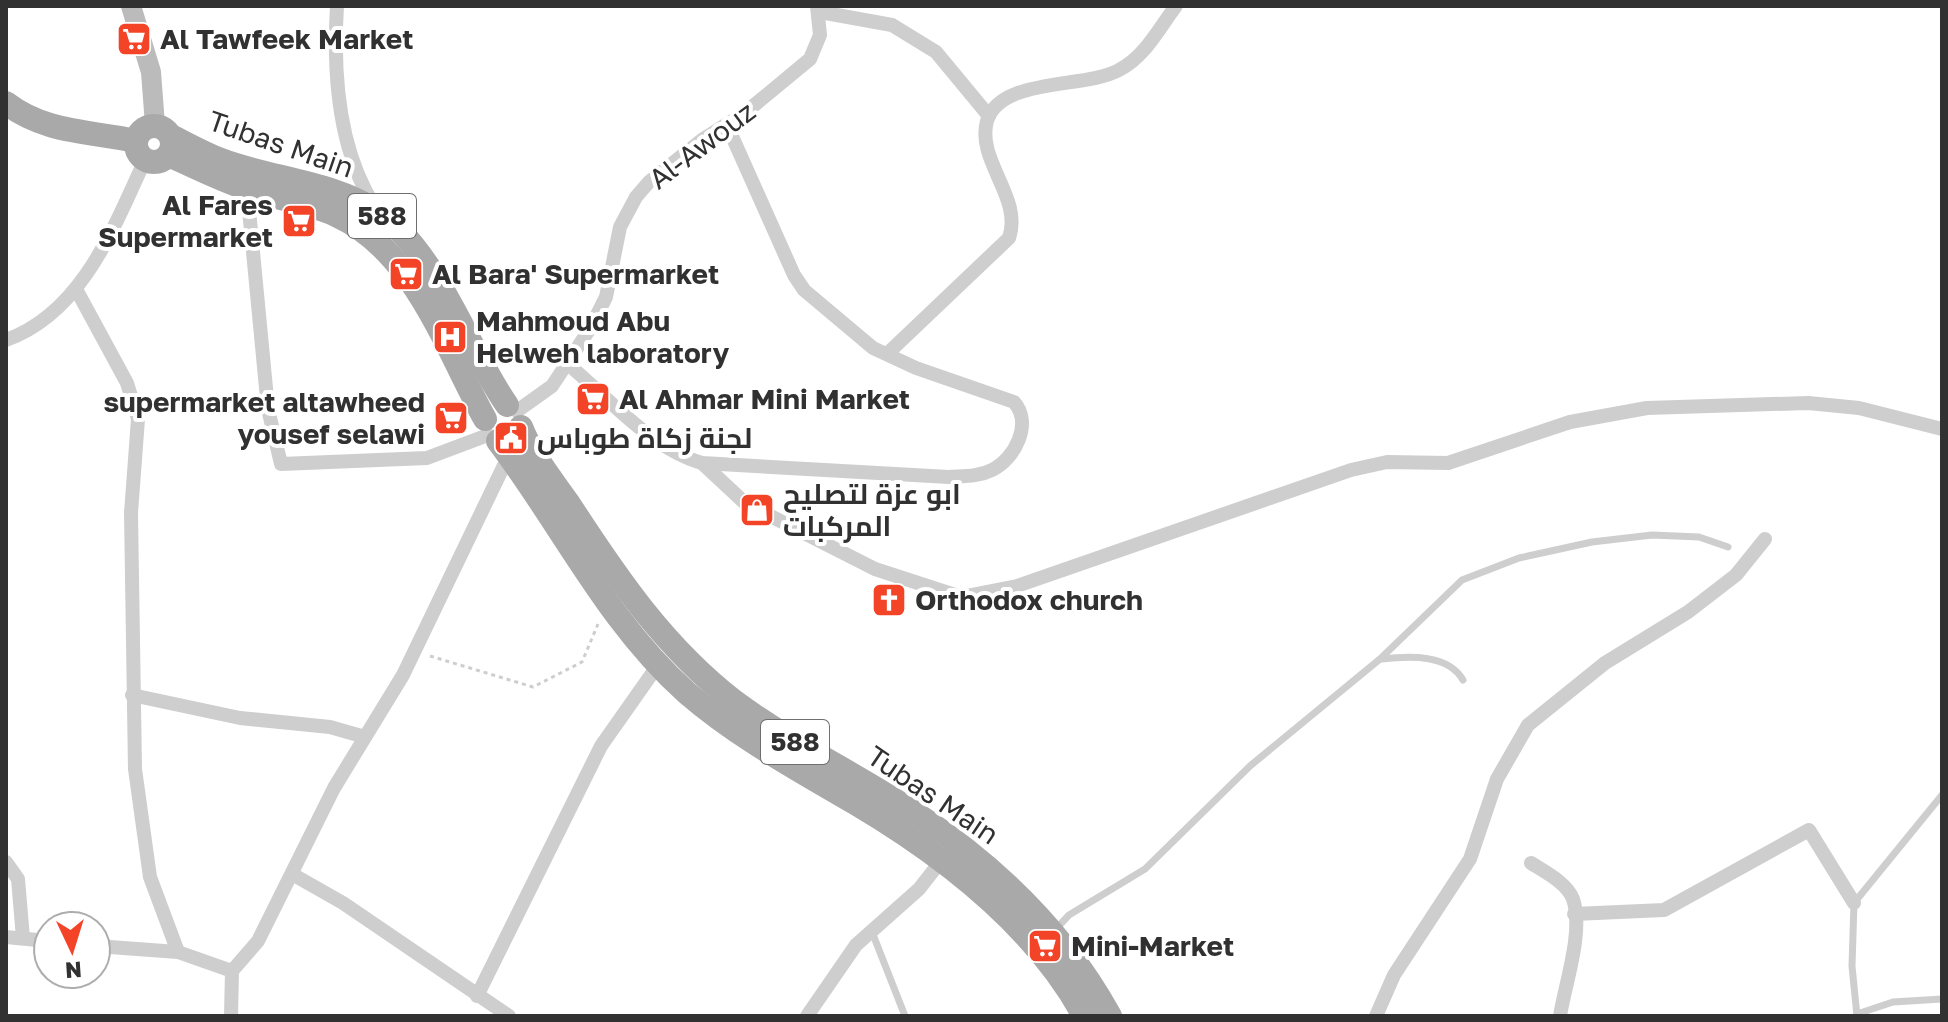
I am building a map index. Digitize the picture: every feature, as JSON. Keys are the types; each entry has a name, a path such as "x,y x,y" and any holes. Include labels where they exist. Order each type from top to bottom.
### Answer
{"main road":[{"path":"6,103 29,119 140,151 155,162 165,139 140,131 140,151"},
{"name":"Tubas Main","path":"165,139 247,189 335,214 362,229 386,251 425,305 495,437 606,601 658,665 734,728 786,764 899,829 950,852 1007,885 1075,959 1110,1016"},
{"name":"Tubas Main","path":"165,139 220,159 351,197 379,213 403,234 441,289 485,373 515,414 622,585 671,645 737,703 802,747 915,813 1036,949 1084,1016"},
{"path":"491,409 515,414 510,440 495,437 491,409"}],"street":[{"path":"131,6 151,72 165,139"},
{"path":"337,6 337,62 349,151 363,188 379,213"},
{"path":"887,354 1009,238 1011,211 986,141 989,116 996,104 1015,93 1094,79 1121,70 1139,55 1176,6"},
{"path":"818,9 892,25 936,52 989,116"},
{"name":"Al-Awouz","path":"515,414 552,386 569,365 606,297 620,227 636,197 649,182 810,59 820,35 818,9"},
{"path":"569,365 656,438 684,458 702,463 949,477 980,475 1006,460 1018,442 1023,422 1021,410 1014,402 887,354 843,326 798,283 727,125"},
{"path":"6,340 30,327 76,289 97,258 140,151"},
{"path":"247,189 268,409 281,464 427,458 495,437"},
{"path":"76,289 127,383 138,419 131,513 135,769 150,877 178,952"},
{"path":"702,463 745,503 875,569 961,597 1017,586 1370,465 1448,463 1570,422 1647,408 1808,403 1859,408 1942,429"},
{"path":"231,1016 232,971 258,941 334,788 415,651 495,437"},
{"path":"1376,1016 1394,975 1470,859 1497,779 1528,725 1605,663 1688,612 1736,575 1765,539"},
{"path":"477,996 601,746 658,665"},
{"path":"132,695 240,718 330,727 365,737"},
{"path":"1574,914 1664,910 1809,830 1854,903"},
{"path":"807,1016 834,974 872,932 919,889 950,852"},
{"path":"6,862 18,879 23,938"},
{"path":"1531,863 1565,887 1573,900 1574,947 1560,1016"},
{"path":"292,874 343,903 509,1016"},
{"path":"6,937 32,939"},
{"path":"112,947 178,952 232,971"}],"lane":[{"path":"1053,932 1069,915 1145,869 1250,766 1380,659 1462,580 1519,558 1592,542 1652,535 1699,537 1728,547"},
{"path":"1380,659 1441,661 1455,666 1463,680"},
{"path":"1942,795 1854,903 1852,966 1857,1015 1893,1002 1942,999"},
{"path":"872,932 905,1016"}],"path":[{"path":"415,651 533,687 582,662 599,630 597,614 606,601"}],"place":[{"name":"Al Tawfeek Market","path":"134,39"},
{"name":"Al Fares Supermarket","path":"299,221"},
{"name":"Al Bara' Supermarket","path":"406,274"},
{"name":"Mahmoud Abu Helweh laboratory","path":"450,337"},
{"name":"Al Ahmar Mini Market","path":"593,399"},
{"name":"supermarket altawheed yousef selawi","path":"451,418"},
{"name":"لجنة زكاة طوباس","path":"511,438"},
{"name":"ابو عزة لتصليح المركبات","path":"757,510"},
{"name":"Orthodox church","path":"889,600"},
{"name":"Mini-Market","path":"1045,946"}]}
